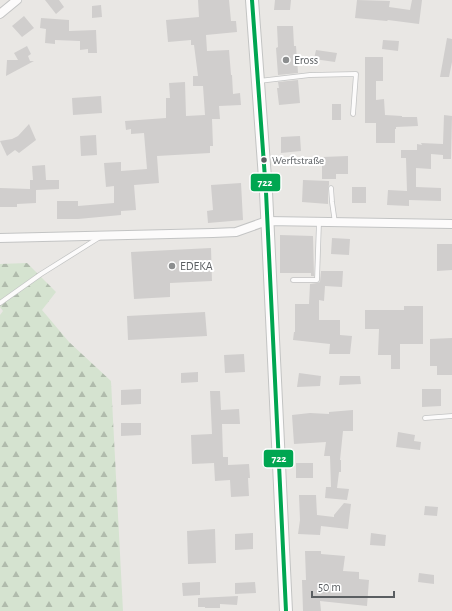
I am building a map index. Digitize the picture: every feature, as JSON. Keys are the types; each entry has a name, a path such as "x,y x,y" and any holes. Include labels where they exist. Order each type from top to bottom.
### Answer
{"main road":[{"path":"252,0 267,221 286,611"}],"street":[{"path":"0,14 17,0"},
{"path":"0,238 206,234 236,232 267,221 452,224"}],"lane":[{"path":"257,81 310,75 356,74 353,114"},
{"path":"331,188 335,223"},
{"path":"293,280 317,280 319,222"},
{"path":"0,303 41,274 103,235"},
{"path":"425,418 452,416"}],"green space":[{"path":"27,263 56,292 42,310 69,342 111,381 123,611 0,611 0,315 3,311 0,307 0,264"}],"building":[{"path":"45,0 59,0 64,7 56,14"},
{"path":"198,0 229,0 231,21 236,21 237,32 206,35 207,51 229,50 233,94 240,93 241,105 219,106 220,119 212,119 213,146 210,146 210,153 157,156 159,183 134,185 136,210 121,211 121,215 78,219 57,219 57,201 78,201 78,206 114,203 114,186 106,187 104,163 121,162 121,171 147,169 144,133 131,134 131,129 126,130 125,121 166,118 166,98 170,98 169,83 185,82 186,116 205,115 203,86 193,86 193,76 198,76 194,45 191,45 191,40 168,42 166,20 199,17"},
{"path":"275,0 291,0 290,10 274,10"},
{"path":"357,0 390,1 389,7 410,10 412,0 422,0 419,24 355,18"},
{"path":"101,5 102,17 92,18 92,6"},
{"path":"24,16 34,28 22,37 12,26"},
{"path":"41,18 69,20 69,31 96,30 97,53 88,53 88,49 80,50 80,41 55,40 55,44 45,43 46,29 40,28"},
{"path":"277,26 293,26 298,73 278,75 276,48 278,47"},
{"path":"447,38 452,39 452,62 449,77 440,77"},
{"path":"383,40 399,41 398,51 382,49"},
{"path":"27,46 31,54 28,56 30,61 34,61 6,76 7,60 18,60 14,53"},
{"path":"316,50 337,53 335,62 314,59"},
{"path":"365,57 383,57 383,81 376,81 376,100 384,99 385,115 417,117 418,126 396,127 395,143 376,143 376,123 365,123"},
{"path":"298,80 300,103 279,105 277,88 279,88 278,82"},
{"path":"101,96 102,113 73,115 72,98"},
{"path":"332,104 341,104 341,120 332,120"},
{"path":"444,115 452,116 451,159 443,159 443,155 431,154 431,169 416,168 416,187 441,188 441,201 409,200 409,206 387,205 388,190 407,191 406,158 401,158 401,150 417,150 417,144 422,145 421,143 443,144"},
{"path":"29,124 36,140 19,153 15,150 7,156 0,141 12,139 18,136"},
{"path":"96,135 97,155 81,156 80,136"},
{"path":"300,136 301,151 281,153 281,137"},
{"path":"348,156 348,174 336,174 336,179 322,179 322,157"},
{"path":"45,165 46,180 59,180 59,189 36,190 36,203 17,204 17,207 0,207 0,188 30,189 30,180 33,180 32,166"},
{"path":"303,180 329,181 328,204 302,202"},
{"path":"241,183 243,220 208,223 207,211 213,210 211,185"},
{"path":"352,187 366,187 366,203 352,203"},
{"path":"280,235 313,236 314,276 311,276 311,273 280,273"},
{"path":"332,238 350,239 349,255 331,254"},
{"path":"437,244 452,244 452,270 437,271"},
{"name":"EDEKA","path":"211,248 212,281 170,283 170,297 134,299 131,252"},
{"path":"321,271 343,271 342,287 325,286 324,301 319,300 319,320 340,320 340,335 352,336 350,354 329,354 330,344 293,340 295,332 295,304 309,304 310,284 320,282"},
{"path":"404,306 423,306 423,344 400,344 400,369 391,369 391,355 378,355 379,329 365,329 365,310 404,310"},
{"path":"205,312 207,336 128,340 127,316"},
{"path":"452,338 452,375 437,375 437,366 430,366 430,339"},
{"path":"244,354 245,372 225,373 224,355"},
{"path":"198,372 198,382 181,383 181,373"},
{"path":"299,373 321,376 320,386 297,387"},
{"path":"340,376 360,376 361,384 339,385"},
{"path":"141,389 141,404 121,405 121,390"},
{"path":"422,389 441,389 441,406 422,407"},
{"path":"210,391 220,391 221,410 239,409 240,424 222,424 223,457 228,457 228,465 249,464 249,496 231,497 230,480 215,481 214,463 192,464 191,435 212,434"},
{"path":"353,410 353,431 343,431 340,460 341,472 339,472 337,488 349,489 347,500 325,498 326,487 331,487 330,456 324,456 326,442 294,444 292,415 310,413 329,414 329,412"},
{"path":"121,423 141,423 141,435 121,436"},
{"path":"398,432 415,435 414,441 421,442 420,450 396,447"},
{"path":"296,463 313,463 313,478 296,478"},
{"path":"299,495 316,495 317,515 334,517 344,503 351,504 348,529 321,526 320,535 298,534 300,520"},
{"path":"425,506 438,507 437,516 424,515"},
{"path":"215,529 216,563 188,564 187,531"},
{"path":"253,533 253,549 235,550 235,534"},
{"path":"371,533 386,535 385,546 370,545"},
{"path":"305,551 321,551 321,554 345,556 343,571 359,572 359,579 369,580 367,606 320,601 321,611 303,611 302,580 306,580"},
{"path":"419,573 434,575 434,584 418,582"},
{"path":"200,582 200,595 183,596 182,583"},
{"path":"255,582 256,593 235,594 235,583"},
{"path":"238,596 237,605 220,604 220,608 198,607 198,598"}],"transit line":[{"name":"722","path":"252,0 266,192 286,611"}],"place":[{"name":"Eross","path":"286,60"},
{"name":"Werftstraße","path":"264,160"},
{"name":"EDEKA","path":"172,266"}]}
